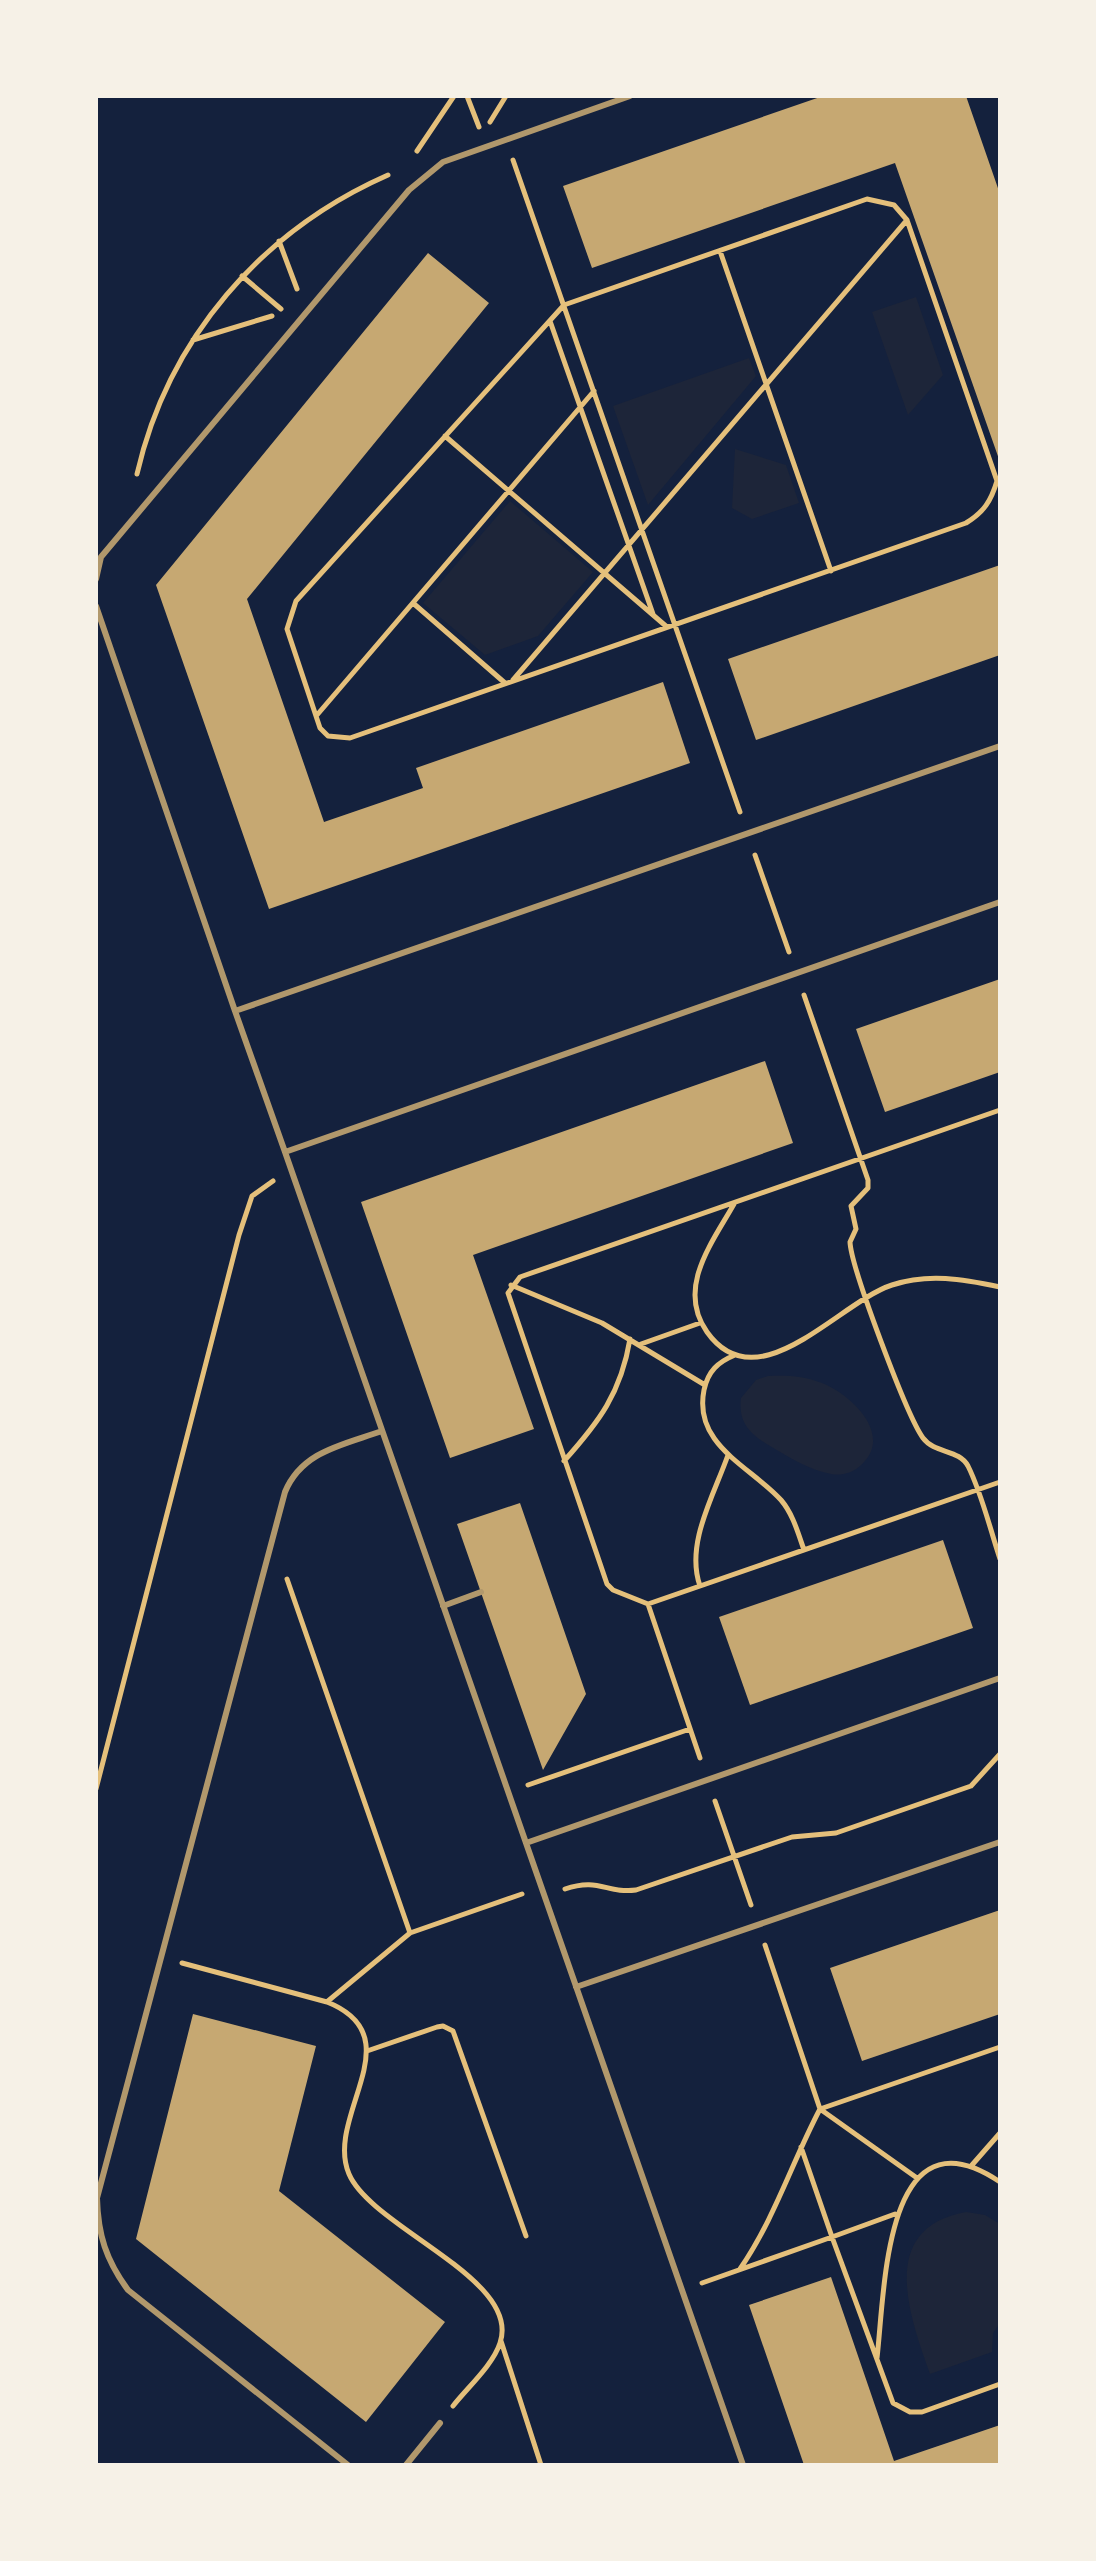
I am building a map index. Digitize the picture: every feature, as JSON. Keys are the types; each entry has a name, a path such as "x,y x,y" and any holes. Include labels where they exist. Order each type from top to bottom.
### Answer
{"lane":[{"path":"96,579 101,557 421,179 443,162 630,96"},
{"path":"96,606 743,2465"},
{"path":"235,1011 1000,746"},
{"path":"285,1152 1000,902"},
{"path":"348,2465 128,2290 103,2248 98,2228 97,2198 285,1492 305,1462 382,1431"},
{"path":"443,1606 481,1592"},
{"path":"526,1843 1000,1678"},
{"path":"576,1987 1000,1842"},
{"path":"406,2465 440,2423"}],"path":[{"path":"407,162 454,96"},
{"path":"506,140 860,1159 868,1188 851,1206 856,1229 850,1248 866,1295 916,1427 934,1449 961,1458 976,1490 1000,1559"},
{"path":"130,523 143,446 160,398 191,341 242,276 279,241 325,207 395,172"},
{"path":"867,199 894,205 907,220 997,481 991,500 981,514 966,523 831,571 350,738 328,736 320,728 289,639 288,616 296,601 564,305 720,251 867,199"},
{"path":"509,682 907,220"},
{"path":"279,241 306,312"},
{"path":"720,251 831,571"},
{"path":"242,276 297,323"},
{"path":"191,341 284,312"},
{"path":"550,320 653,614"},
{"path":"316,716 594,391"},
{"path":"445,436 667,627"},
{"path":"412,603 509,682"},
{"path":"1000,1110 520,1277 511,1285 508,1301 608,1586 648,1604 1000,1482"},
{"path":"96,1789 239,1235 252,1196 291,1170"},
{"path":"734,1203 697,1275 694,1299 700,1323 714,1343 736,1355 760,1358 783,1350 805,1339 866,1295 925,1278 958,1278 1000,1287"},
{"path":"511,1285 566,1307 630,1339 705,1385"},
{"path":"641,1345 700,1323"},
{"path":"564,1461 599,1422 611,1400 623,1370 630,1339"},
{"path":"736,1355 721,1361 705,1385 704,1417 709,1431 728,1455 782,1501 804,1550"},
{"path":"700,1586 696,1574 696,1549 728,1455"},
{"path":"272,1537 410,1933"},
{"path":"508,1791 690,1729"},
{"path":"545,1896 588,1882 621,1890 636,1890 800,1834 836,1833 971,1786 1000,1754"},
{"path":"327,2002 410,1933 542,1887"},
{"path":"160,1957 327,2002 350,2014 359,2025 367,2051 346,2138 348,2170 367,2197 485,2292 502,2318 501,2341 541,2465"},
{"path":"367,2051 437,2027 443,2026 453,2031 526,2236"},
{"path":"739,2269 773,2217 800,2146 820,2109 917,2178"},
{"path":"972,2165 1000,2133"},
{"path":"800,2146 893,2403 910,2412 922,2412 1000,2384"},
{"path":"876,2362 896,2214 917,2178 932,2168 953,2163 972,2165 1000,2182"},
{"path":"682,2289 896,2214"},
{"path":"440,2423 501,2341"}],"shaded area":[{"path":"916,297 943,375 908,415 872,312"},
{"path":"749,358 756,376 648,505 613,406"},
{"path":"735,449 786,465 799,503 752,519 732,508"},
{"path":"510,501 593,572 538,636 485,655 423,603"},
{"path":"768,1376 795,1376 815,1381 846,1397 865,1418 871,1430 873,1442 870,1454 860,1466 842,1474 823,1472 792,1459 751,1432 741,1414 741,1398 756,1380"},
{"path":"966,2212 985,2215 1000,2224 1000,2323 993,2333 992,2352 930,2374 909,2301 907,2277 910,2255 920,2236 938,2221"}],"building":[{"path":"823,96 966,96 1000,194 1000,462 895,163 592,268 563,186"},
{"path":"428,253 489,303 247,599 324,822 423,788 416,768 663,682 690,763 269,909 156,585"},
{"path":"1000,565 1000,655 756,740 728,659"},
{"path":"1000,979 1000,1072 885,1112 856,1029"},
{"path":"765,1061 793,1143 473,1255 534,1429 450,1458 361,1202"},
{"path":"520,1503 586,1694 543,1770 457,1524"},
{"path":"943,1540 973,1628 750,1705 719,1617"},
{"path":"1000,1910 1000,2014 862,2061 830,1968"},
{"path":"193,2014 316,2046 279,2191 445,2322 366,2422 136,2239"},
{"path":"831,2277 894,2461 1000,2425 1000,2465 804,2465 749,2305"}]}
